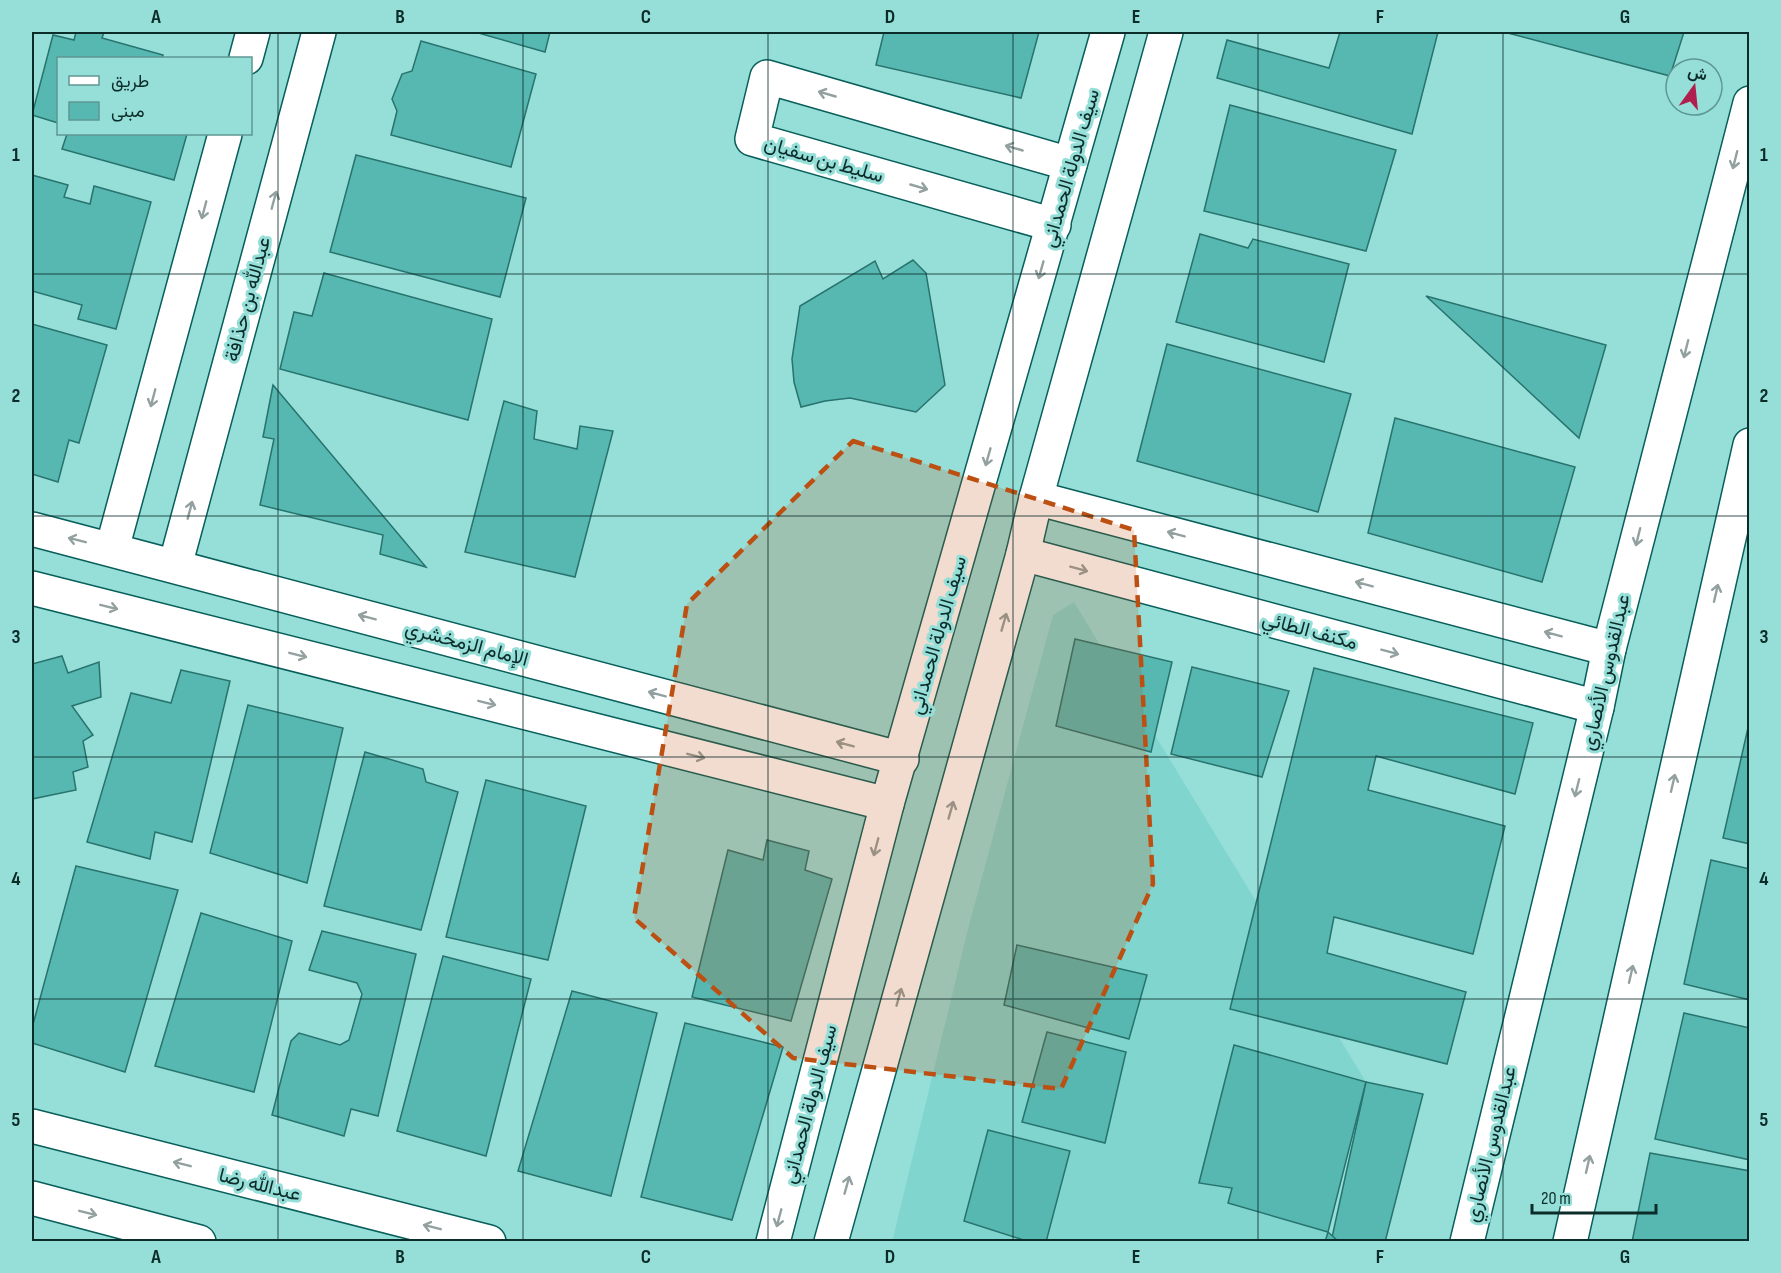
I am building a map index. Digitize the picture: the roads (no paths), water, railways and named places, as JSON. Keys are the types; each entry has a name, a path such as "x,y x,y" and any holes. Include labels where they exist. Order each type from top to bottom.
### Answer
{"street":[{"path":"246,57 253,32"},
{"name":"عبدالله بن حذافة","path":"175,566 319,32"},
{"name":"سيف الدولة الحمداني","path":"773,1242 887,804 902,759 1108,32"},
{"path":"831,1242 1166,32"},
{"name":"سليط بن سفيان","path":"1054,225 752,139 767,77 1070,164"},
{"name":"عبدالقدوس الأنصاري","path":"1467,1242 1597,707 1609,649 1749,103"},
{"path":"112,549 225,135"},
{"path":"1570,1242 1749,445"},
{"path":"1036,498 1609,649"},
{"name":"الإمام الزمخشري","path":"32,529 902,759"},
{"name":"مكنف الطائي","path":"1023,554 1597,707"},
{"path":"32,588 887,804"},
{"name":"عبدالله رضا","path":"32,1126 489,1242"},
{"path":"32,1198 199,1242"}]}
